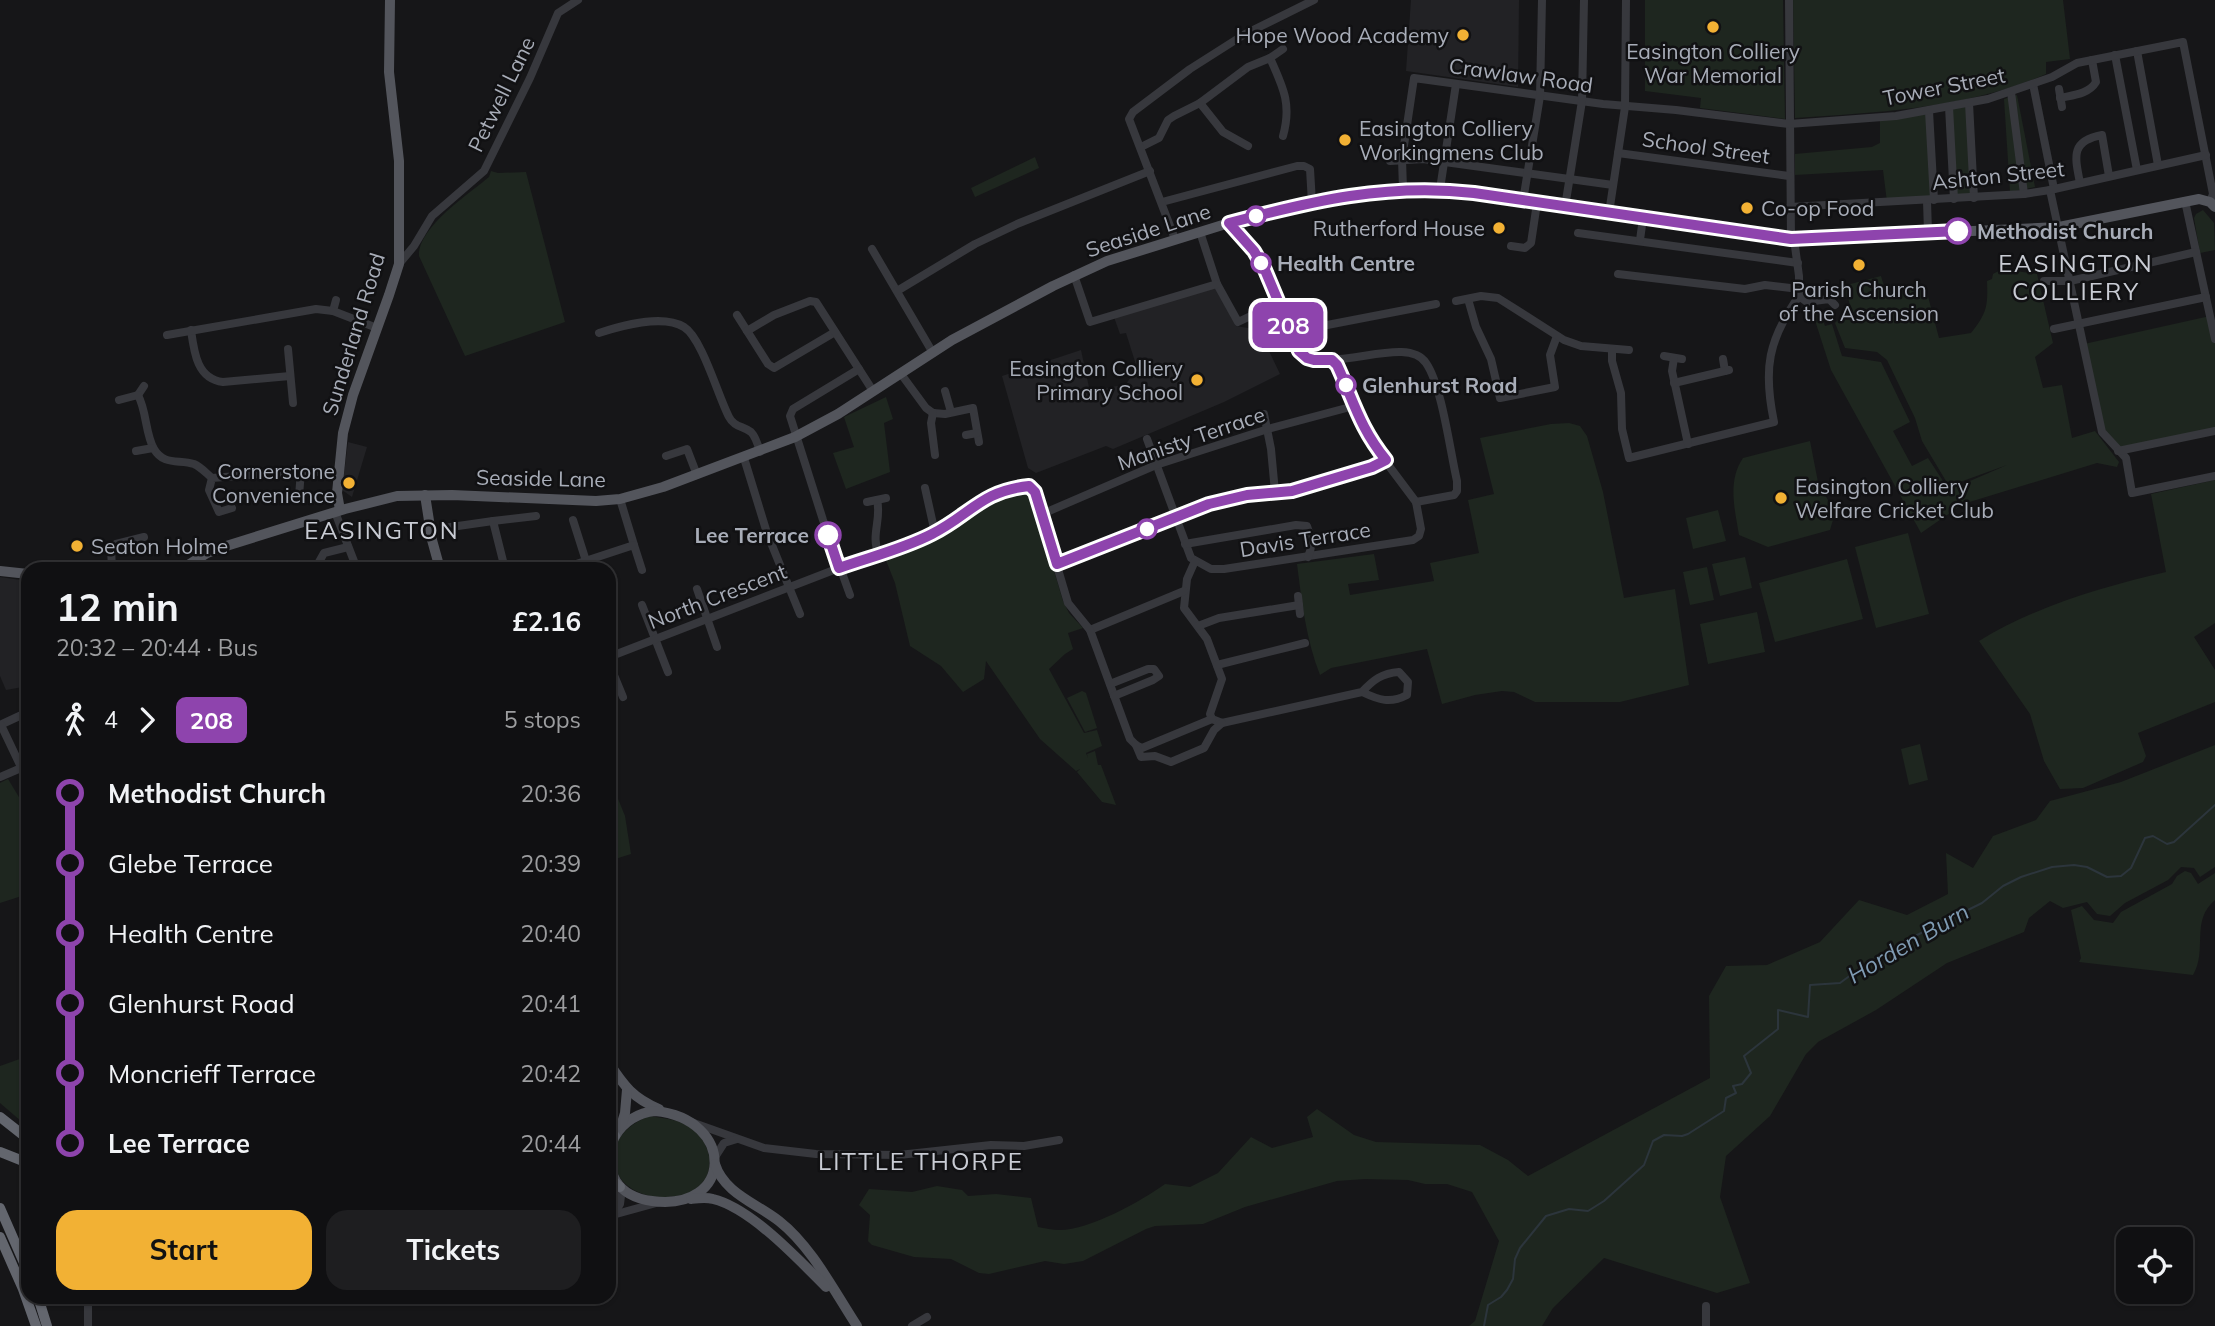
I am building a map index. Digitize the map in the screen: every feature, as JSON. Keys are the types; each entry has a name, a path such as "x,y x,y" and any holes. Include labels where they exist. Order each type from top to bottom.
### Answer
{"highway":[{"path":"0,1117 21,1134"},
{"path":"0,1152 21,1160"},
{"path":"616,1183 621,1188"},
{"path":"0,1208 21,1256"},
{"path":"0,1237 21,1284"},
{"path":"28,1304 36,1326"},
{"path":"40,1304 47,1326"}],"main road":[{"name":"Sunderland Road","path":"337,511 343,433 353,395 399,264 399,161 388,54 390,0"},
{"name":"Seaside Lane","path":"193,562 207,553 386,498 425,495 568,501 620,499 697,475 795,437 838,414 933,353 1074,275 1107,261 1175,239 1312,203 1403,189 1440,189 1792,239 2059,227 2185,201 2213,199"},
{"path":"425,495 438,562"},
{"path":"0,571 21,573"},
{"path":"616,1074 627,1090 643,1101 702,1130 709,1138 718,1175 726,1185 778,1220 799,1242 857,1326"},
{"path":"616,1133 625,1113 627,1090"},
{"path":"616,1134 636,1115 666,1112"},
{"path":"687,1199 707,1185 715,1160"},
{"path":"616,1178 621,1188 639,1200 661,1202 716,1199 747,1217 783,1245 843,1304"}],"street":[{"name":"Petwell Lane","path":"399,264 414,247 432,216 484,171 530,78 558,13 578,0"},
{"path":"1175,239 1129,118 1133,112 1190,69 1234,41 1314,0"},
{"path":"1524,201 1540,96 1542,0"},
{"path":"1566,207 1582,102 1584,0"},
{"path":"1609,213 1625,107 1626,0"},
{"path":"1612,349 1612,361 1621,393 1622,429 1629,458 1774,422 1767,384 1770,357 1780,327 1799,293 1790,206 1789,0"},
{"name":"Tower Street","path":"1789,124 1929,111 1969,103 2033,84 2077,63 2183,42 2206,155"},
{"path":"1141,147 1159,138 1168,120 1200,103 1248,66 1270,58 1283,49"},
{"path":"2137,51 2158,165"},
{"path":"2115,55 2137,170"},
{"path":"1270,58 1286,97 1288,117 1283,136"},
{"path":"2060,98 2093,88 2096,82 2092,60"},
{"name":"Crawlaw Road","path":"1402,159 1415,79 1582,102 1789,124"},
{"path":"1440,189 1456,84"},
{"path":"2033,84 2059,227 2102,432 2126,458 2132,493 2215,476"},
{"path":"2011,92 2024,194"},
{"path":"1200,103 1223,132 1248,146"},
{"path":"1969,103 1974,198"},
{"path":"1949,107 1954,199"},
{"path":"1928,232 1929,111"},
{"path":"2100,125 2109,176"},
{"path":"2080,183 2076,160 2079,145 2086,139 2102,135"},
{"name":"School Street","path":"1618,153 1789,176"},
{"path":"2206,155 2213,199"},
{"name":"Ashton Street","path":"1790,206 2024,194 2206,155"},
{"path":"1391,161 1402,159 1444,162 1613,186"},
{"path":"1402,159 1403,189"},
{"path":"1162,202 1304,166 1310,170 1312,203"},
{"path":"897,291 966,250 1017,224 1150,171"},
{"path":"2185,201 2215,338"},
{"path":"1510,246 1525,248 1531,243 1537,203"},
{"path":"1640,240 1643,218"},
{"path":"1229,223 1254,251 1265,270 1299,351 1307,358 1332,360 1408,352 1422,357 1436,382 1457,481 1454,495 1416,502 1371,442 1337,365 1332,360"},
{"path":"1200,232 1217,284 1238,322 1278,303"},
{"path":"1578,233 1798,263"},
{"path":"400,243 414,247"},
{"path":"872,249 933,353"},
{"path":"2044,281 2070,281 2196,252"},
{"path":"1618,274 1745,289 1765,285 1799,293 1807,302 1829,299 1835,305"},
{"path":"1074,275 1090,322 1217,284"},
{"path":"1456,300 1481,296 1498,298 1557,336 1581,345 1629,350"},
{"path":"2054,329 2206,298"},
{"path":"1468,299 1476,327 1491,359 1500,398 1555,387 1550,355 1557,336"},
{"path":"333,311 336,300"},
{"path":"747,331 774,315 810,301 816,302 873,391"},
{"path":"1291,332 1436,304"},
{"path":"167,335 307,310 333,311 377,328"},
{"path":"737,315 768,364 774,368 835,332"},
{"path":"599,333 638,323 675,323 685,327 705,360 731,420 754,435 760,452"},
{"path":"191,331 200,368 212,380 223,382 290,376"},
{"path":"288,349 292,403"},
{"path":"1673,358 1674,383 1688,444"},
{"path":"1674,383 1727,370 1723,359"},
{"path":"850,595 790,416 793,409 859,369"},
{"path":"901,374 926,408 933,413 973,408 978,438 966,435"},
{"path":"119,400 138,395 144,386"},
{"path":"945,391 951,412"},
{"path":"138,395 144,406 153,447 162,458 173,463 193,464 212,478 301,471 338,473"},
{"name":"Manisty Terrace","path":"1042,514 1156,465 1268,429 1354,406"},
{"path":"933,413 931,423 935,452 944,446"},
{"path":"1264,414 1275,492"},
{"path":"2119,451 2215,431"},
{"path":"1147,439 1185,544 1195,561 1184,591 1184,608 1207,639 1222,679 1210,714 1212,719"},
{"path":"666,456 686,445 697,475"},
{"path":"136,451 153,447"},
{"path":"744,458 767,533 800,614"},
{"path":"1057,564 1209,504 1247,495 1292,491 1372,467 1386,460"},
{"path":"299,496 301,471"},
{"path":"212,478 209,490 219,512 232,508"},
{"name":"North Crescent","path":"616,654 839,568 910,544 935,533 987,497 1012,488 1029,486 1035,492 1042,514"},
{"path":"925,488 935,533"},
{"path":"620,499 642,570"},
{"path":"867,502 882,499 874,542 879,554"},
{"name":"Davis Terrace","path":"1195,561 1211,569 1224,569 1413,540 1419,536 1421,529 1416,502"},
{"path":"337,511 354,562"},
{"path":"1042,514 1068,603 1090,630 1130,739 1141,757 1155,756 1171,762 1204,748 1214,730 1222,723 1362,692 1379,676 1399,672 1408,682 1407,695 1401,699 1382,702 1362,692"},
{"path":"444,528 536,516"},
{"path":"573,520 586,561"},
{"path":"493,521 503,562"},
{"path":"1185,544 1296,525 1307,526 1311,544 1308,557"},
{"path":"112,562 111,548 116,544 144,537"},
{"path":"583,562 634,545"},
{"path":"319,562 324,553 348,547"},
{"path":"697,589 717,647"},
{"path":"1090,630 1184,591"},
{"path":"642,604 668,672"},
{"path":"1199,626 1219,618 1299,605"},
{"path":"1217,665 1299,642"},
{"path":"1110,684 1148,669 1158,672 1159,676 1153,680 1114,696"},
{"path":"616,680 623,697"},
{"path":"21,715 1,725 21,759"},
{"path":"1136,746 1142,748 1212,719 1222,723"},
{"path":"0,777 21,768"},
{"path":"688,1121 764,1148 816,1154 899,1155 991,1145 1024,1146 1059,1140"},
{"path":"715,1160 724,1143 737,1139"},
{"path":"616,1210 621,1204 621,1188"},
{"path":"616,1215 661,1202"},
{"path":"88,1304 88,1326"},
{"path":"1706,1306 1706,1326"},
{"path":"912,1326 927,1317"}],"shaded area":[{"name":"Hope Wood Academy","path":"1411,0 1519,0 1518,87 1406,71"},
{"path":"1645,0 1783,0 1785,119 1700,108 1701,98 1645,91"},
{"path":"1793,0 2063,0 2070,59 2046,62 2046,74 2016,86 1954,102 1891,111 1795,118"},
{"path":"2017,95 2035,187 2010,192 2004,99"},
{"path":"1969,103 1974,198 1954,199 1949,107"},
{"path":"1929,111 1934,200 1887,202 1883,170 1795,175 1795,154 1872,147 1880,143 1880,117"},
{"path":"1035,157 1039,168 975,197 971,188"},
{"path":"491,171 526,172 565,322 465,356 419,256 421,245 435,223 489,177"},
{"path":"2203,210 2214,223 2215,250 2200,253 2194,218"},
{"path":"2006,267 2008,270 2037,274 2053,343 2035,357 2043,388 2062,385 2072,438 2095,431 2119,462 2117,467 2097,463 1963,504 1921,533 1831,370 1810,305 1819,309 1825,326 1832,324 1842,356 1881,362 1910,422 1893,431 1912,466 1928,458 1949,490 2007,465 1949,486 1922,441 1915,418 1887,360 1877,352 1845,348 1835,323 1852,315 1848,297 1842,298 1839,287 1881,276 1886,293 1925,285 1939,338 1971,333 1985,309 1987,281"},
{"name":"Easington Colliery Primary School","path":"1215,287 1236,326 1260,332 1280,374 1224,402 1113,449 1106,446 1036,473 1028,468 1002,376 1081,350 1090,392 1126,384 1137,368 1126,333 1120,334 1114,317"},
{"path":"2210,316 2215,339 2215,431 2118,451 2102,432 2084,344"},
{"path":"886,397 893,419 884,423 890,472 846,489 833,453 854,447 844,417"},
{"path":"1569,423 1580,426 1587,436 1603,492 1624,598 1675,589 1689,685 1620,702 1535,702 1514,692 1502,691 1442,704 1427,649 1331,668 1320,675 1308,634 1297,564 1374,554 1379,580 1348,584 1350,595 1434,581 1430,563 1479,553 1468,500 1494,494 1480,438"},
{"name":"Easington Colliery Welfare Cricket Club","path":"1810,441 1818,482 1835,513 1830,530 1768,547 1739,535 1734,486 1735,476 1743,458"},
{"path":"348,442 367,447 352,497 342,490"},
{"path":"2215,480 2215,623 2194,637 2215,670 2215,702 2138,733 2146,756 2143,762 2083,788 2060,789 2044,761 2030,714 1979,641 2023,618 2070,599 2166,572 2151,494"},
{"path":"1025,490 1032,496 1063,601 1069,613 1083,628 1068,633 1073,649 1049,669 1084,733 1097,730 1102,746 1086,753 1088,758 1087,754 1095,751 1098,765 1101,765 1116,805 1102,802 1077,772 1080,769 1076,771 1040,739 986,661 984,679 963,692 941,666 910,646 895,583 885,558 938,536 1003,495"},
{"path":"1718,510 1726,541 1693,549 1686,518"},
{"path":"1908,533 1929,614 1876,628 1855,547"},
{"path":"1745,557 1752,588 1720,596 1712,564"},
{"path":"1847,559 1863,619 1775,642 1759,583"},
{"path":"1707,567 1714,600 1690,605 1683,572"},
{"path":"0,577 21,580 21,687 6,690 0,676"},
{"path":"1757,612 1765,652 1708,664 1700,624"},
{"path":"1082,691 1086,693 1097,728 1085,732 1067,698"},
{"path":"1920,744 1928,780 1909,785 1901,749"},
{"path":"2215,745 2215,867 2200,877 2194,868 2181,867 2168,880 2125,903 2110,916 2097,914 2087,902 2063,908 2050,901 2029,918 2024,932 1947,963 1876,1010 1818,1042 1806,1054 1770,1116 1726,1156 1720,1197 1750,1283 1717,1293 1604,1258 1553,1308 1542,1326 1469,1326 1475,1321 1499,1241 1472,1192 1447,1184 1425,1184 1408,1180 1337,1181 1245,1207 1203,1224 1155,1226 1083,1261 1064,1264 1045,1261 989,1274 979,1273 951,1259 914,1257 872,1245 868,1241 870,1215 859,1205 869,1189 912,1192 937,1186 962,1190 968,1196 996,1194 1031,1198 1038,1227 1072,1229 1115,1213 1165,1184 1190,1187 1218,1173 1251,1137 1272,1148 1313,1137 1307,1117 1317,1109 1354,1135 1376,1142 1480,1145 1508,1160 1528,1176 1710,1078 1709,996 1726,966 1767,965 1820,942 1859,900 1907,915 1948,894 1946,853 1973,868 1993,836 2036,820 2050,801 2121,782"},
{"path":"8,779 21,800 21,896 0,903 0,783"},
{"path":"616,794 625,816 631,854 616,859"},
{"path":"2185,871 2191,873 2198,884 2215,873 2215,900 2203,917 2199,956 2193,975 2079,962 2081,958 2071,910 2082,906 2094,920 2113,923 2121,912 2172,884 2177,876"},
{"path":"21,1058 21,1121 0,1103 0,1066"},
{"path":"650,1116 682,1123 695,1131 709,1156 707,1175 702,1183 685,1194 668,1197 648,1195 632,1189 621,1178 616,1167 616,1147 620,1138 632,1126"}],"waterway":[{"name":"Horden Burn","path":"1484,1326 1488,1305 1501,1297 1513,1279 1515,1259 1520,1248 1546,1216 1569,1209 1588,1211 1604,1201 1644,1165 1653,1141 1664,1135 1688,1134 1724,1111 1726,1098 1736,1093 1733,1086 1742,1084 1751,1073 1744,1056 1778,1029 1778,1010 1808,1017 1810,985 1840,983 1909,939 1982,903 2003,886 2021,877 2052,867 2074,865 2087,867 2107,877 2121,876 2131,868 2145,838 2153,836 2167,844 2174,842 2215,805"}],"bus line":[{"name":"208","path":"828,535 839,568 935,533 987,497 1012,488 1029,486 1035,492 1057,564 1209,504 1247,495 1292,491 1372,467 1386,460 1371,442 1359,420 1337,365 1332,360 1307,358 1299,351 1265,270 1254,251 1229,223 1273,211 1362,194 1403,189 1440,189 1791,239 1958,231"}],"place":[{"name":"Easington Colliery War Memorial","path":"1713,27"},
{"name":"Hope Wood Academy","path":"1463,35"},
{"name":"Easington Colliery Workingmens Club","path":"1345,140"},
{"name":"Co-op Food","path":"1747,208"},
{"name":"Rutherford House","path":"1499,228"},
{"name":"Methodist Church","path":"1958,231"},
{"name":"Health Centre","path":"1261,263"},
{"name":"Parish Church of the Ascension","path":"1859,265"},
{"name":"Easington Colliery Primary School","path":"1197,380"},
{"name":"Glenhurst Road","path":"1346,385"},
{"name":"Cornerstone Convenience","path":"349,483"},
{"name":"Easington Colliery Welfare Cricket Club","path":"1781,498"},
{"name":"Lee Terrace","path":"828,535"},
{"name":"Seaton Holme","path":"77,546"}],"district":[{"name":"EASINGTON COLLIERY","path":"2076,277"},
{"name":"EASINGTON","path":"382,530"},
{"name":"LITTLE THORPE","path":"921,1161"}]}
